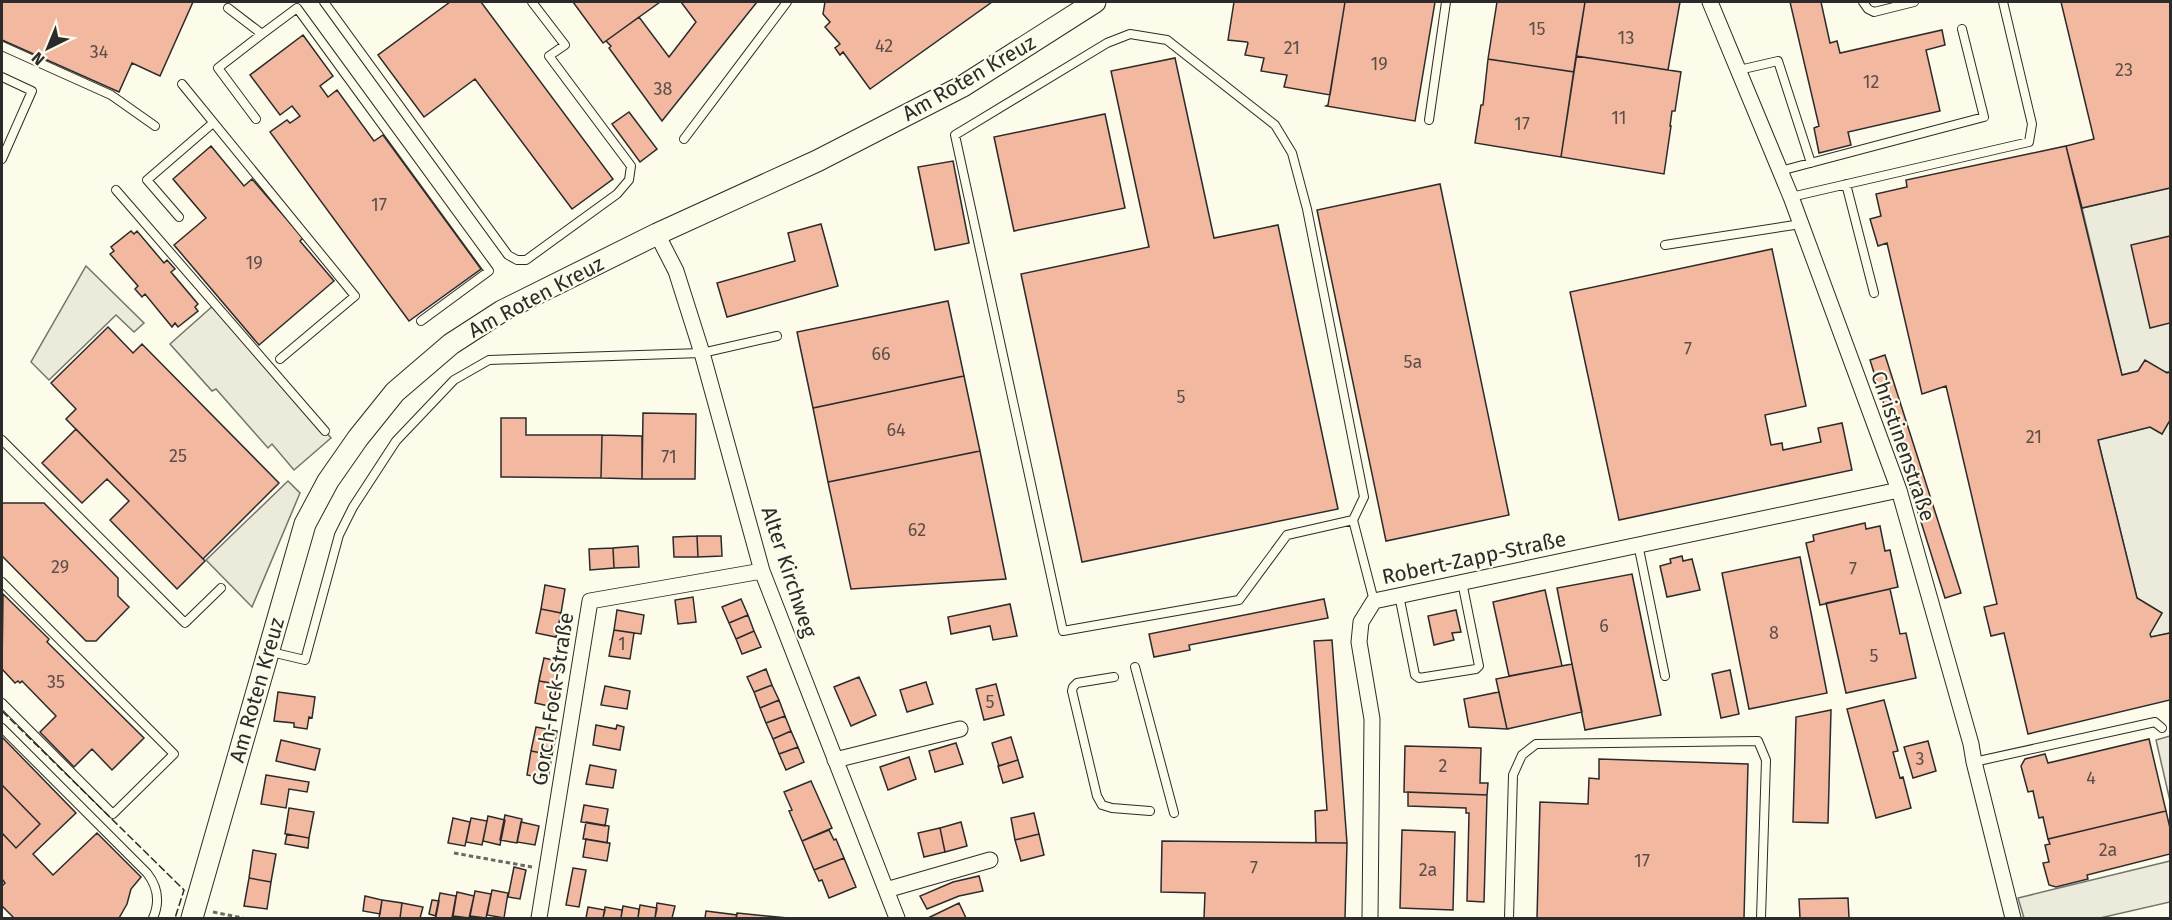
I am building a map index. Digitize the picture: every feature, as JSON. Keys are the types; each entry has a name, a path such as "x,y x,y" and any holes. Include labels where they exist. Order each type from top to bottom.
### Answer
{"street":[{"name":"Am Roten Kreuz","path":"194,914 305,524 334,472 395,392 451,344 502,311 657,234 817,161 963,86 1095,2"},
{"name":"Christinenstraße","path":"1710,2 1791,197 1899,490 1971,744 2013,918"},
{"name":"Alter Kirchweg","path":"657,234 676,272 702,353 762,571 897,918"},
{"name":"Robert-Zapp-Straße","path":"1370,918 1372,719 1359,642 1361,622 1374,601 1899,490"},
{"name":"Gorch-Fock-Straße","path":"539,918 590,601 762,571"},
{"path":"835,760 960,729"},
{"path":"886,890 990,860"}],"lane":[{"path":"324,2 508,255 517,260 526,260 617,194 629,180 630,166 549,56 565,45 532,2"},
{"path":"684,139 787,2"},
{"path":"1429,120 1446,2"},
{"path":"1863,2 1868,9 1874,12 1914,2"},
{"path":"1791,197 2029,142 2032,124 2003,2"},
{"path":"228,8 262,34"},
{"path":"256,119 218,68 297,8 489,271 421,321"},
{"path":"1780,171 1984,117 1962,29"},
{"path":"1353,520 1287,536 1239,600 1063,631 955,135 1107,43 1130,34 1167,40 1275,125 1292,153 1307,209 1365,497 1353,520 1374,601"},
{"path":"2,46 111,95 156,126"},
{"path":"1738,70 1778,61 1811,163"},
{"path":"2,77 32,91 2,159"},
{"path":"182,84 355,296 280,359"},
{"path":"179,217 147,180 213,123"},
{"path":"1846,184 1874,293"},
{"path":"116,190 325,431"},
{"path":"1665,245 1801,224"},
{"path":"268,651 305,660 339,535 353,507 396,441 454,380 489,360 702,353 777,336"},
{"path":"2,440 184,623 221,588"},
{"path":"1638,544 1665,676"},
{"path":"2,582 174,754 113,814 2,703"},
{"path":"1400,595 1415,675 1419,678 1476,669 1479,666 1462,582"},
{"path":"1135,667 1174,813"},
{"path":"1114,677 1077,683 1072,691 1097,796 1102,805 1112,808 1150,811"},
{"path":"1974,762 2155,722 2162,728"},
{"path":"2,728 153,880 157,892 153,918"},
{"path":"1509,918 1513,775 1522,755 1536,744 1758,741 1766,760 1761,918"}],"path":[{"path":"454,853 547,870"},
{"path":"194,914 243,918"}],"shaded area":[{"path":"2170,188 2170,372 2138,371 2122,375 2082,208"},
{"path":"86,266 144,323 134,332 116,315 49,380 31,362"},
{"path":"215,304 331,438 294,470 272,444 268,448 216,389 212,391 170,344"},
{"path":"2170,420 2170,633 2151,637 2150,634 2162,613 2137,598 2098,440 2150,427 2162,434"},
{"path":"288,481 300,493 252,607 206,560"},
{"path":"2170,736 2170,801 2156,740"},
{"path":"2170,861 2170,902 2100,918 2024,918 2018,898"}],"building":[{"path":"2,2 193,2 160,76 132,63 119,92 2,40"},
{"path":"450,2 481,2 613,179 572,209 475,79 424,117 378,55"},
{"path":"573,2 660,2 603,43"},
{"path":"681,2 757,2 662,121 606,41 639,17 669,57 696,22"},
{"path":"825,2 992,2 870,89 843,52 840,55 835,48 840,44 825,27 830,22 823,14"},
{"path":"1234,2 1345,2 1330,95 1284,87 1287,75 1261,71 1264,58 1245,55 1247,42 1228,40"},
{"path":"1345,2 1435,2 1415,121 1326,106"},
{"path":"1497,2 1585,2 1574,72 1488,59"},
{"path":"1585,2 1680,2 1668,70 1576,56"},
{"path":"1790,2 1821,2 1830,43 1837,41 1840,53 1942,30 1945,45 1926,50 1940,111 1848,132 1851,145 1819,153 1814,128 1819,126"},
{"path":"2061,2 2170,2 2170,188 2082,208 2066,146 2094,139"},
{"path":"303,35 333,76 320,86 328,97 337,90 374,141 383,135 481,269 409,321 270,132 287,120 290,123 300,116 292,106 280,115 250,75"},
{"path":"1576,56 1681,72 1675,111 1672,111 1664,174 1561,157"},
{"path":"1175,58 1214,238 1278,225 1338,509 1082,562 1021,274 1149,247 1111,71"},
{"path":"1488,59 1574,72 1561,157 1475,143 1481,105 1483,105"},
{"path":"629,112 657,149 640,162 612,124"},
{"path":"1105,114 1125,208 1014,231 994,137"},
{"path":"211,146 244,186 252,179 303,238 300,241 334,281 259,345 174,245 206,218 173,179"},
{"path":"2066,146 2122,375 2138,371 2145,360 2167,373 2170,372 2170,420 2162,434 2150,427 2098,440 2137,598 2162,613 2150,634 2151,637 2170,633 2170,700 2028,734 2004,633 1991,636 1984,607 1997,604 1946,386 1922,394 1887,243 1878,246 1870,219 1881,216 1876,194 1907,187 1906,180"},
{"path":"953,161 969,243 935,250 918,167"},
{"path":"1440,184 1509,515 1386,541 1317,210"},
{"path":"821,224 838,286 727,317 717,283 795,261 788,233"},
{"path":"131,231 134,234 137,231 164,263 167,260 175,269 171,272 198,304 195,307 198,311 178,327 175,323 172,327 145,294 142,297 135,289 138,286 110,254 114,251 111,247"},
{"path":"2170,236 2170,323 2150,328 2131,245"},
{"path":"1772,249 1806,406 1765,415 1771,445 1782,443 1783,450 1821,442 1818,428 1842,423 1852,470 1619,520 1570,292"},
{"path":"948,301 964,376 813,408 797,332"},
{"path":"108,327 133,353 142,344 279,483 203,559 66,419 76,409 51,383"},
{"path":"1885,355 1961,593 1945,598 1870,360"},
{"path":"964,376 980,451 828,482 813,408"},
{"path":"643,413 696,414 695,479 642,479"},
{"path":"501,418 526,418 526,435 602,435 601,478 501,477"},
{"path":"76,429 205,561 177,589 110,520 129,501 107,479 82,503 42,463"},
{"path":"602,435 642,436 642,479 601,478"},
{"path":"980,451 1006,579 851,589 828,482"},
{"path":"2,503 44,503 118,578 118,596 129,607 96,641 86,641 2,556"},
{"path":"1865,523 1866,529 1880,526 1885,551 1890,550 1898,587 1820,605 1806,543 1814,541 1813,535"},
{"path":"697,536 721,536 722,556 698,557"},
{"path":"697,536 698,557 674,557 673,537"},
{"path":"638,546 639,567 614,568 613,548"},
{"path":"613,548 614,568 590,570 589,549"},
{"path":"1682,556 1683,561 1692,559 1700,590 1667,597 1660,566 1671,563 1670,559"},
{"path":"1800,557 1827,693 1749,709 1722,573"},
{"path":"1632,574 1661,715 1585,730 1557,588"},
{"path":"545,585 565,589 561,613 541,609"},
{"path":"1890,589 1900,634 1906,633 1916,678 1846,693 1826,603"},
{"path":"1545,590 1562,666 1509,676 1493,602"},
{"path":"3,594 49,639 47,642 144,738 112,770 92,749 74,767 40,732 56,716 22,681 15,683 2,669"},
{"path":"693,597 696,622 678,624 675,600"},
{"path":"741,599 748,615 729,623 722,607"},
{"path":"1324,599 1328,618 1189,645 1190,650 1154,657 1149,634"},
{"path":"1010,604 1017,636 993,640 990,626 951,634 948,617"},
{"path":"541,609 561,613 556,637 536,633"},
{"path":"617,610 644,615 641,634 614,630"},
{"path":"1456,610 1461,632 1452,633 1454,640 1434,645 1428,616"},
{"path":"748,615 754,631 736,639 729,623"},
{"path":"614,630 634,633 630,659 609,656"},
{"path":"754,631 761,647 742,654 736,639"},
{"path":"1332,640 1347,843 1316,843 1315,811 1327,810 1314,641"},
{"path":"544,658 562,662 557,684 539,681"},
{"path":"1572,664 1582,712 1507,729 1496,679"},
{"path":"766,669 772,685 754,692 747,677"},
{"path":"1730,670 1739,714 1721,718 1712,674"},
{"path":"859,677 876,715 851,726 834,687"},
{"path":"539,681 557,684 553,707 535,703"},
{"path":"926,682 933,704 907,712 900,690"},
{"path":"996,684 1004,715 984,720 976,689"},
{"path":"772,685 779,700 760,708 754,692"},
{"path":"605,686 630,691 627,709 601,705"},
{"path":"278,692 315,697 312,718 309,717 307,729 294,727 294,723 274,721"},
{"path":"1499,692 1507,729 1469,727 1464,699"},
{"path":"779,700 785,716 766,723 760,708"},
{"path":"1884,700 1898,751 1893,752 1900,778 1903,777 1911,808 1876,818 1847,709"},
{"path":"1831,710 1828,823 1793,822 1796,717"},
{"path":"785,716 791,731 773,739 766,723"},
{"path":"596,725 616,729 617,725 624,727 620,750 593,745"},
{"path":"536,727 557,731 552,755 531,751"},
{"path":"791,731 798,747 779,754 773,739"},
{"path":"2,737 76,813 33,854 53,875 97,833 141,877 131,889 127,904 119,918 14,918 2,906 2,886 5,883 2,879 2,833 16,848 40,824 2,785"},
{"path":"2,737 76,813 33,854 53,875 97,833 141,877 131,889 127,904 119,918 14,918 2,906 2,886 5,883 2,879"},
{"path":"1011,737 1018,760 999,766 992,743"},
{"path":"2149,739 2166,811 2048,839 2043,817 2039,818 2033,791 2028,792 2021,766 2025,759 2045,754 2048,763"},
{"path":"281,740 320,749 315,770 276,761"},
{"path":"1928,741 1936,771 1913,778 1904,747"},
{"path":"956,743 963,764 935,772 929,751"},
{"path":"1405,746 1481,748 1480,783 1488,783 1487,795 1404,792"},
{"path":"798,747 804,762 786,770 779,754"},
{"path":"531,751 552,755 548,779 527,775"},
{"path":"909,757 916,779 888,790 880,767"},
{"path":"1599,759 1748,764 1744,918 1537,918 1540,802 1588,804 1589,778 1599,779"},
{"path":"1018,760 1023,777 1003,783 998,766"},
{"path":"590,765 616,770 613,788 586,784"},
{"path":"266,775 309,782 307,792 289,789 286,808 261,804"},
{"path":"811,781 832,828 802,841 789,811 792,810 784,792"},
{"path":"1408,792 1487,795 1484,902 1467,901 1469,813 1466,813 1466,808 1408,806"},
{"path":"584,805 608,809 605,826 581,822"},
{"path":"289,808 314,812 309,838 285,834"},
{"path":"2166,811 2170,828 2170,854 2087,875 2088,879 2056,887 2049,885 2043,863 2049,862 2045,845 2050,844 2048,839"},
{"path":"1034,813 1039,834 1015,840 1011,818"},
{"path":"505,815 522,819 517,843 500,840"},
{"path":"488,816 505,820 500,845 483,841"},
{"path":"453,818 470,822 465,846 448,843"},
{"path":"471,818 487,821 482,845 466,842"},
{"path":"521,822 539,826 535,845 517,842"},
{"path":"586,822 609,826 607,843 583,839"},
{"path":"961,822 967,846 945,852 940,828"},
{"path":"940,828 945,852 924,857 918,833"},
{"path":"829,830 834,840 836,839 844,858 814,870 802,841"},
{"path":"1402,830 1455,832 1453,910 1400,908"},
{"path":"287,834 309,838 308,848 285,844"},
{"path":"1039,834 1044,855 1021,861 1015,840"},
{"path":"586,839 610,843 607,861 583,857"},
{"path":"1162,841 1347,843 1345,918 1204,918 1205,893 1161,892"},
{"path":"253,850 276,854 271,882 249,878"},
{"path":"844,858 856,887 829,898 822,880 819,881 814,870"},
{"path":"514,867 526,870 520,899 508,897"},
{"path":"573,868 586,870 579,907 566,905"},
{"path":"979,876 983,891 959,896 927,909 920,896 953,882"},
{"path":"249,878 271,882 267,909 244,906"},
{"path":"492,890 508,893 504,918 487,915"},
{"path":"475,891 491,894 486,918 470,916"},
{"path":"457,892 474,896 469,918 453,916"},
{"path":"440,893 456,896 452,918 435,918"},
{"path":"365,896 382,900 380,914 363,911"},
{"path":"1848,898 1849,918 1800,918 1799,899"},
{"path":"382,900 402,903 400,918 379,918"},
{"path":"432,900 439,901 436,916 429,914"},
{"path":"402,903 423,907 420,918 400,918"},
{"path":"657,903 675,906 672,918 655,918"},
{"path":"959,903 966,918 930,917"},
{"path":"640,905 657,908 655,918 638,918"},
{"path":"623,906 639,909 638,918 621,918"},
{"path":"588,907 605,910 603,918 586,918"},
{"path":"605,907 622,910 621,918 603,918"},
{"path":"706,911 737,915 736,918 705,918"},
{"path":"737,913 788,918 736,918"}],"fence":[{"path":"2,711 184,890 175,918"}]}
